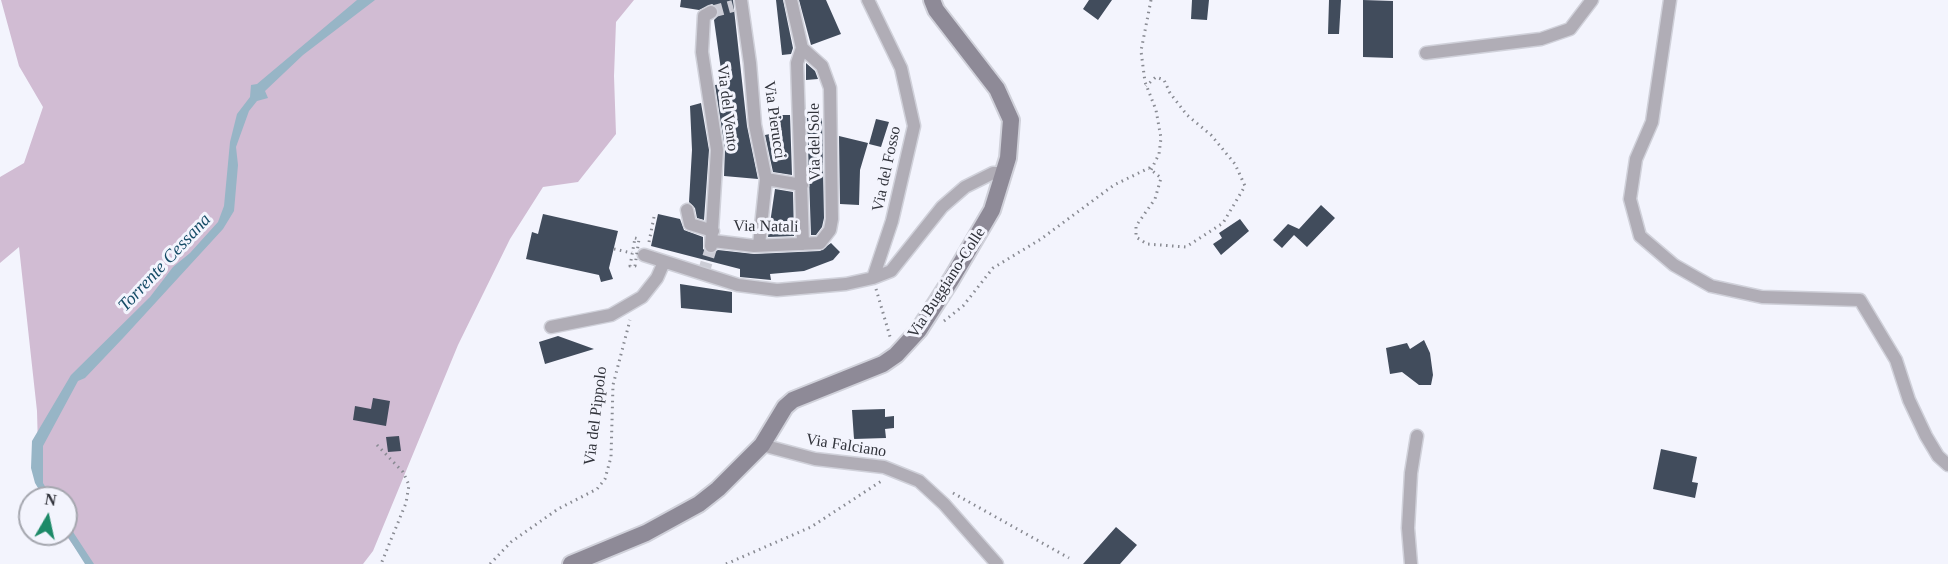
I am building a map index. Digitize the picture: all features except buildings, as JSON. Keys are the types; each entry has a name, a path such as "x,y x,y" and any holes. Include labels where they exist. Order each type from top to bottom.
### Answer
{"street":[{"path":"791,0 802,48 797,63 803,244"},
{"name":"Via del Fosso","path":"868,0 901,68 914,126 892,221 873,278"},
{"name":"Via Buggiano-Colle","path":"571,564 646,533 693,508 718,489 762,445 785,407 793,400 896,356 919,330 984,225 1004,173 1011,120 1006,105 936,10 932,0"},
{"path":"1426,54 1541,39 1570,29 1592,0"},
{"path":"1670,0 1652,122 1636,159 1630,199 1640,236 1674,265 1711,286 1762,297 1860,300 1896,360 1909,400 1926,436 1938,456 1948,465"},
{"name":"Via Pierucci","path":"739,4 750,63 754,125 766,179 759,245"},
{"name":"Via del Vento","path":"711,12 704,16 702,52 717,150 712,240"},
{"name":"Via del Sole","path":"802,48 822,66 828,77 831,101 832,219 830,230 820,243"},
{"path":"641,255 738,285 777,291 846,284 873,278 891,271 942,207 965,187 993,173 1004,173"},
{"path":"766,179 802,185"},
{"name":"Via Natali","path":"687,210 690,224 712,240 759,245 820,243"},
{"path":"551,327 611,315 634,302 642,297 657,278 664,262"},
{"path":"1411,564 1408,528 1411,472 1417,436"},
{"name":"Via Falciano","path":"762,445 814,459 859,463 896,471 919,481 944,504 997,564"}],"path":[{"path":"1151,0 1141,51 1146,86 1156,110 1161,138 1159,154 1151,170"},
{"path":"940,324 963,306 993,268 1041,239 1113,185 1149,168 1161,178 1155,199 1136,226 1136,237 1147,244 1186,247 1223,223 1245,186 1235,164 1211,135 1187,116 1170,93 1164,80 1156,77 1146,86"},
{"path":"614,249 641,255 654,217"},
{"path":"873,278 896,356"},
{"name":"Via del Pippolo","path":"490,564 511,542 558,509 597,489 605,479 611,457 613,385 634,302"},
{"path":"377,445 403,472 409,486 406,503 381,564"},
{"path":"726,564 811,527 896,471"},
{"path":"952,493 1069,558"}],"shaded area":[{"path":"1,0 634,0 616,22 614,76 616,134 578,182 543,187 510,239 458,345 373,551 363,564 87,564 74,546 78,546 78,486 39,485 37,411 19,247 0,263 0,177 24,163 43,107 19,66"}],"water":[{"path":"357,0 375,0 303,55 265,91 268,98 257,101 249,111 236,147 238,165 234,211 223,229 124,337 85,378 78,381 43,446 45,486 37,486 31,468 32,441 71,375 150,297 173,267 190,253 218,222 224,206 230,142 237,114 250,97 251,85 257,84"},
{"path":"78,539 94,564 85,564 74,546 78,546"}],"tunnel":[{"path":"711,12 733,6"},
{"path":"703,274 711,248"}],"water label":[{"name":"Torrente Cessana","path":"165,263"}]}
